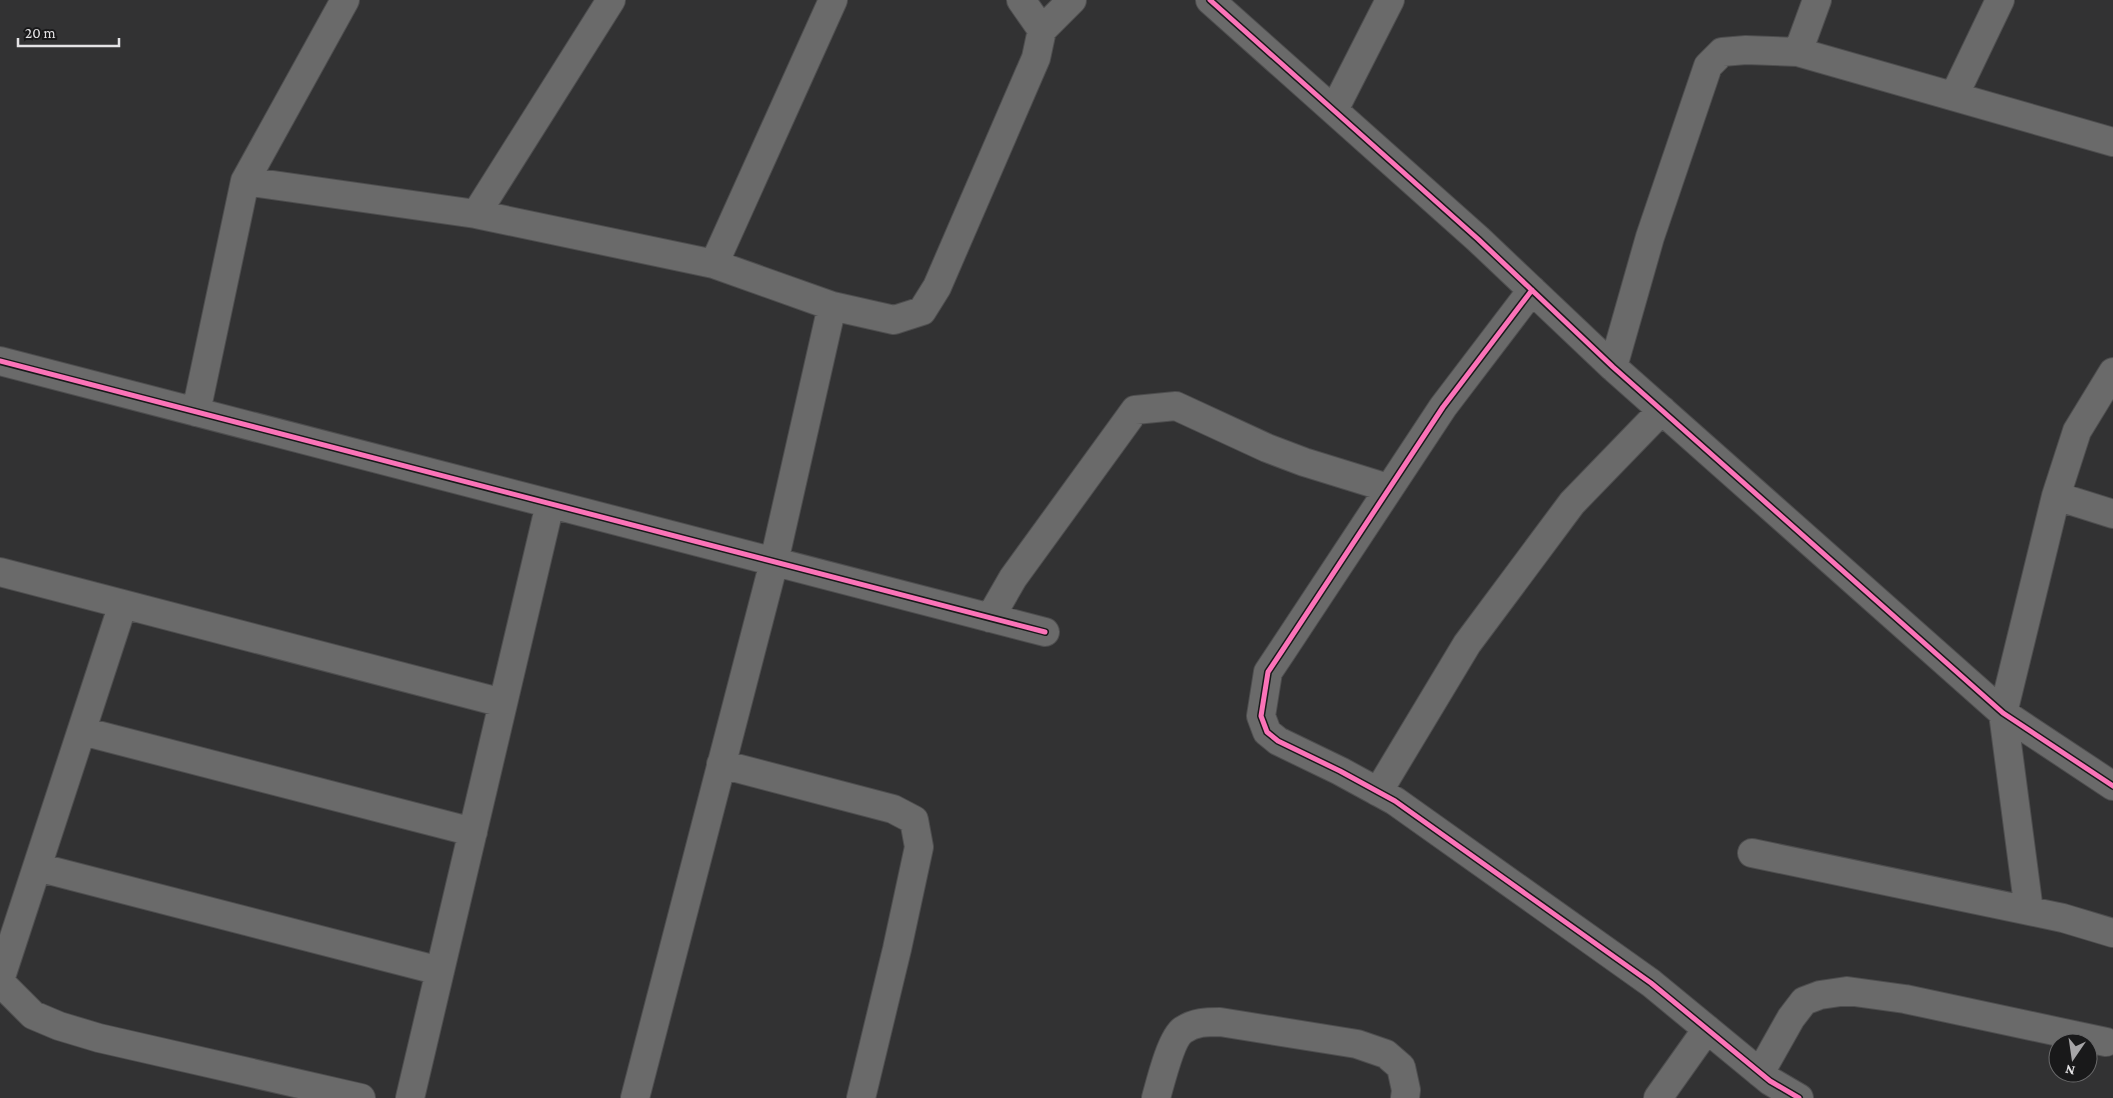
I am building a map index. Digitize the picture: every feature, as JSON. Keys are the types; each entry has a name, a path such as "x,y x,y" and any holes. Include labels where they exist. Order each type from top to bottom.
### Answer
{"street":[{"path":"196,412 245,181 345,0"},
{"path":"476,214 611,0"},
{"path":"714,264 833,0"},
{"path":"1020,0 1042,30"},
{"path":"245,181 476,214 714,264 832,306 894,320 922,311 937,286 1032,67 1042,30 1072,0"},
{"path":"1210,0 1532,290 1613,367 2003,713 2113,786"},
{"path":"1334,110 1390,0"},
{"path":"1798,52 1817,0"},
{"path":"1954,96 2000,0"},
{"path":"1613,367 1650,237 1708,66 1722,52 1746,50 1798,52 2113,142"},
{"path":"1532,290 1443,407 1268,672 1261,716 1267,732 1278,741 1395,801 1651,983 1760,1073 1799,1098"},
{"path":"635,1098 774,562 832,306"},
{"path":"0,361 1045,632"},
{"path":"2029,911 2003,713 2056,496 2077,431 2113,372"},
{"path":"990,618 1013,578 1135,410 1176,406 1267,448 1304,462 1388,488"},
{"path":"1378,792 1467,644 1572,503 1662,410"},
{"path":"2056,496 2113,514"},
{"path":"410,1098 550,504"},
{"path":"0,572 503,703"},
{"path":"123,604 0,981 33,1015 59,1026 99,1038 361,1098"},
{"path":"82,730 473,832"},
{"path":"721,764 893,810 914,820 919,847 897,949 861,1098"},
{"path":"1752,853 2029,911 2113,932"},
{"path":"37,867 440,971"},
{"path":"1760,1073 1791,1018 1804,1001 1820,995 1847,991 1905,999 2106,1042"},
{"path":"1156,1098 1165,1063 1181,1031 1199,1022 1220,1022 1357,1044 1386,1054 1401,1067 1406,1090 1405,1098"},
{"path":"1658,1098 1707,1029"}],"cycle path":[{"path":"1210,0 1478,239 1613,367 2003,713 2113,786"},
{"path":"1532,290 1443,407 1268,672 1261,716 1267,732 1278,741 1340,771 1395,801 1651,983 1770,1081 1799,1098"},
{"path":"0,361 1045,632"}]}
